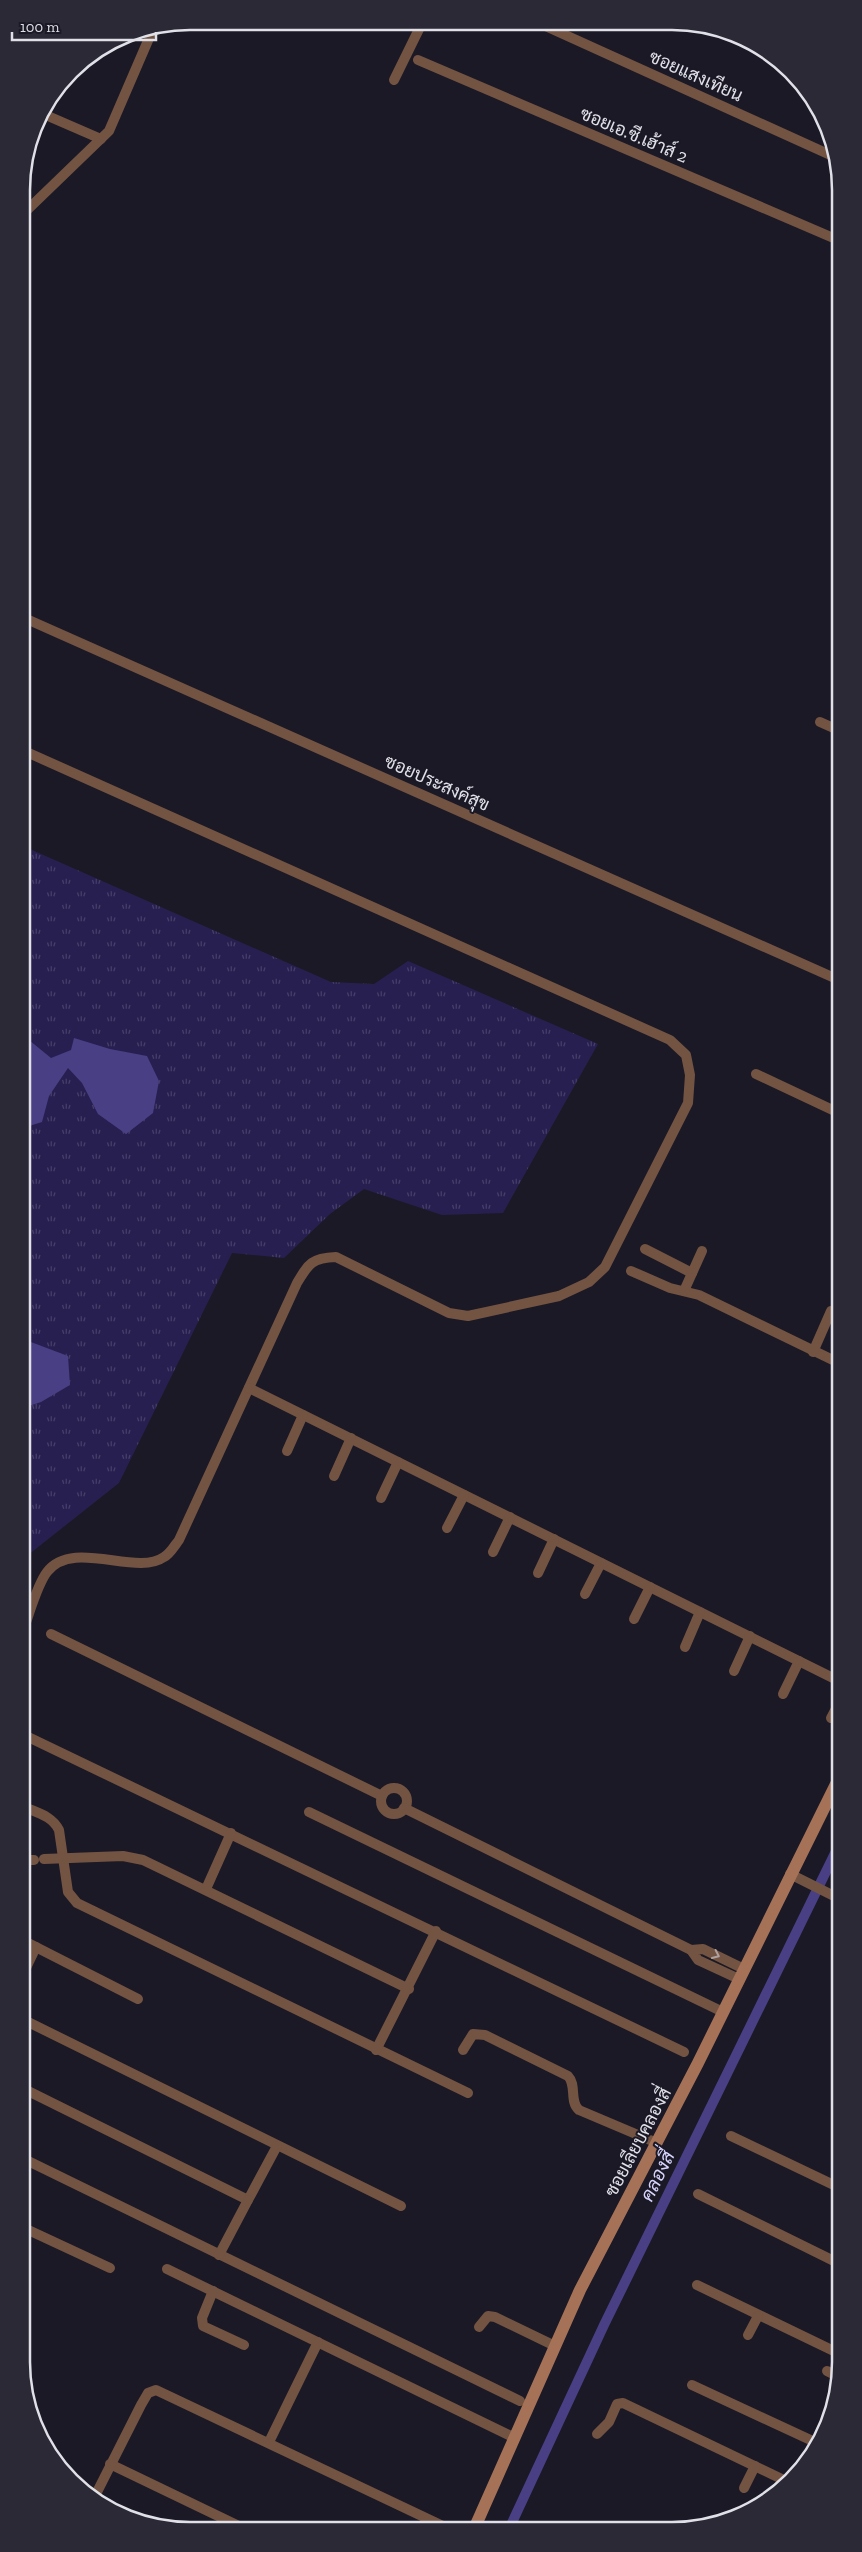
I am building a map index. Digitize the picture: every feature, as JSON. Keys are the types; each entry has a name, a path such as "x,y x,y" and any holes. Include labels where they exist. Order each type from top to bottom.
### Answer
{"street":[{"path":"394,80 419,30"},
{"name":"ซอยแสงเทียน","path":"555,30 827,151"},
{"path":"30,207 109,131 150,36"},
{"name":"ซอยเอ.ซี.เฮ้าส์ 2","path":"418,60 832,237"},
{"path":"48,116 101,139"},
{"name":"ซอยประสงค์สุข","path":"30,621 832,977"},
{"path":"820,722 832,727"},
{"path":"30,754 670,1040 686,1055 690,1075 688,1102 605,1267 589,1282 559,1296 468,1316 449,1313 336,1258 321,1258 308,1265 297,1283 179,1540 164,1558 149,1563 82,1558 55,1564 46,1573 30,1613"},
{"path":"756,1074 832,1110"},
{"path":"645,1249 692,1273"},
{"path":"684,1290 702,1251"},
{"path":"631,1271 670,1288 699,1294 832,1360"},
{"path":"813,1352 831,1311"},
{"path":"249,1388 832,1677"},
{"path":"287,1451 303,1415"},
{"path":"334,1476 351,1438"},
{"path":"381,1498 398,1462"},
{"path":"447,1528 464,1494"},
{"path":"494,1552 510,1517"},
{"path":"538,1573 554,1539"},
{"path":"585,1594 601,1563"},
{"path":"634,1620 650,1587"},
{"path":"685,1647 700,1612"},
{"path":"51,1634 382,1796"},
{"path":"734,1671 750,1636"},
{"path":"783,1694 799,1661"},
{"path":"30,1738 684,2052"},
{"path":"389,1789 400,1790 406,1798 404,1808 395,1814 390,1813 382,1807 382,1796 389,1789"},
{"name":"ซอยเลียบคลองสี่","path":"478,2522 580,2290 742,1974 795,1877 832,1794"},
{"path":"404,1808 691,1950 703,1949 742,1974"},
{"path":"30,1810 46,1816 55,1823 59,1830 68,1892 77,1903 376,2050 468,2092"},
{"path":"309,1812 723,2012"},
{"path":"206,1889 231,1833"},
{"path":"34,1860 89,1856 132,1857 206,1889 409,1989"},
{"path":"795,1877 832,1896"},
{"path":"376,2050 409,1989 436,1932"},
{"path":"30,1944 138,1999"},
{"path":"30,1960 36,1947"},
{"path":"30,2023 401,2206"},
{"path":"463,2050 473,2034 485,2035 568,2076 572,2080 575,2106 579,2110 657,2143"},
{"path":"30,2092 248,2200"},
{"path":"731,2136 832,2184"},
{"path":"219,2255 277,2146"},
{"path":"30,2163 520,2401"},
{"path":"698,2194 832,2260"},
{"path":"30,2231 110,2268"},
{"path":"167,2269 515,2438"},
{"path":"697,2285 832,2350"},
{"path":"213,2291 202,2318 203,2326 244,2345"},
{"path":"479,2327 488,2316 495,2317 555,2346"},
{"path":"748,2335 758,2316"},
{"path":"269,2442 318,2342"},
{"path":"827,2372 832,2374"},
{"path":"692,2385 812,2441"},
{"path":"97,2492 148,2392 156,2390 269,2442 433,2522"},
{"path":"597,2434 608,2422 617,2404 622,2403 781,2478"},
{"path":"110,2464 231,2522"},
{"path":"744,2488 755,2466"}],"green space":[{"path":"30,849 331,982 374,984 408,961 598,1044 503,1213 442,1215 364,1189 330,1214 284,1258 232,1253 119,1483 30,1553"}],"shaded area":[{"path":"74,1038 110,1049 147,1056 159,1081 153,1113 126,1134 98,1114 82,1083 68,1068 49,1096 42,1122 30,1126 30,1041 51,1058 71,1050"},
{"path":"30,1342 68,1356 70,1385 41,1402 30,1406"}],"waterway":[{"name":"คลองสี่","path":"512,2522 604,2325 832,1859"}]}
